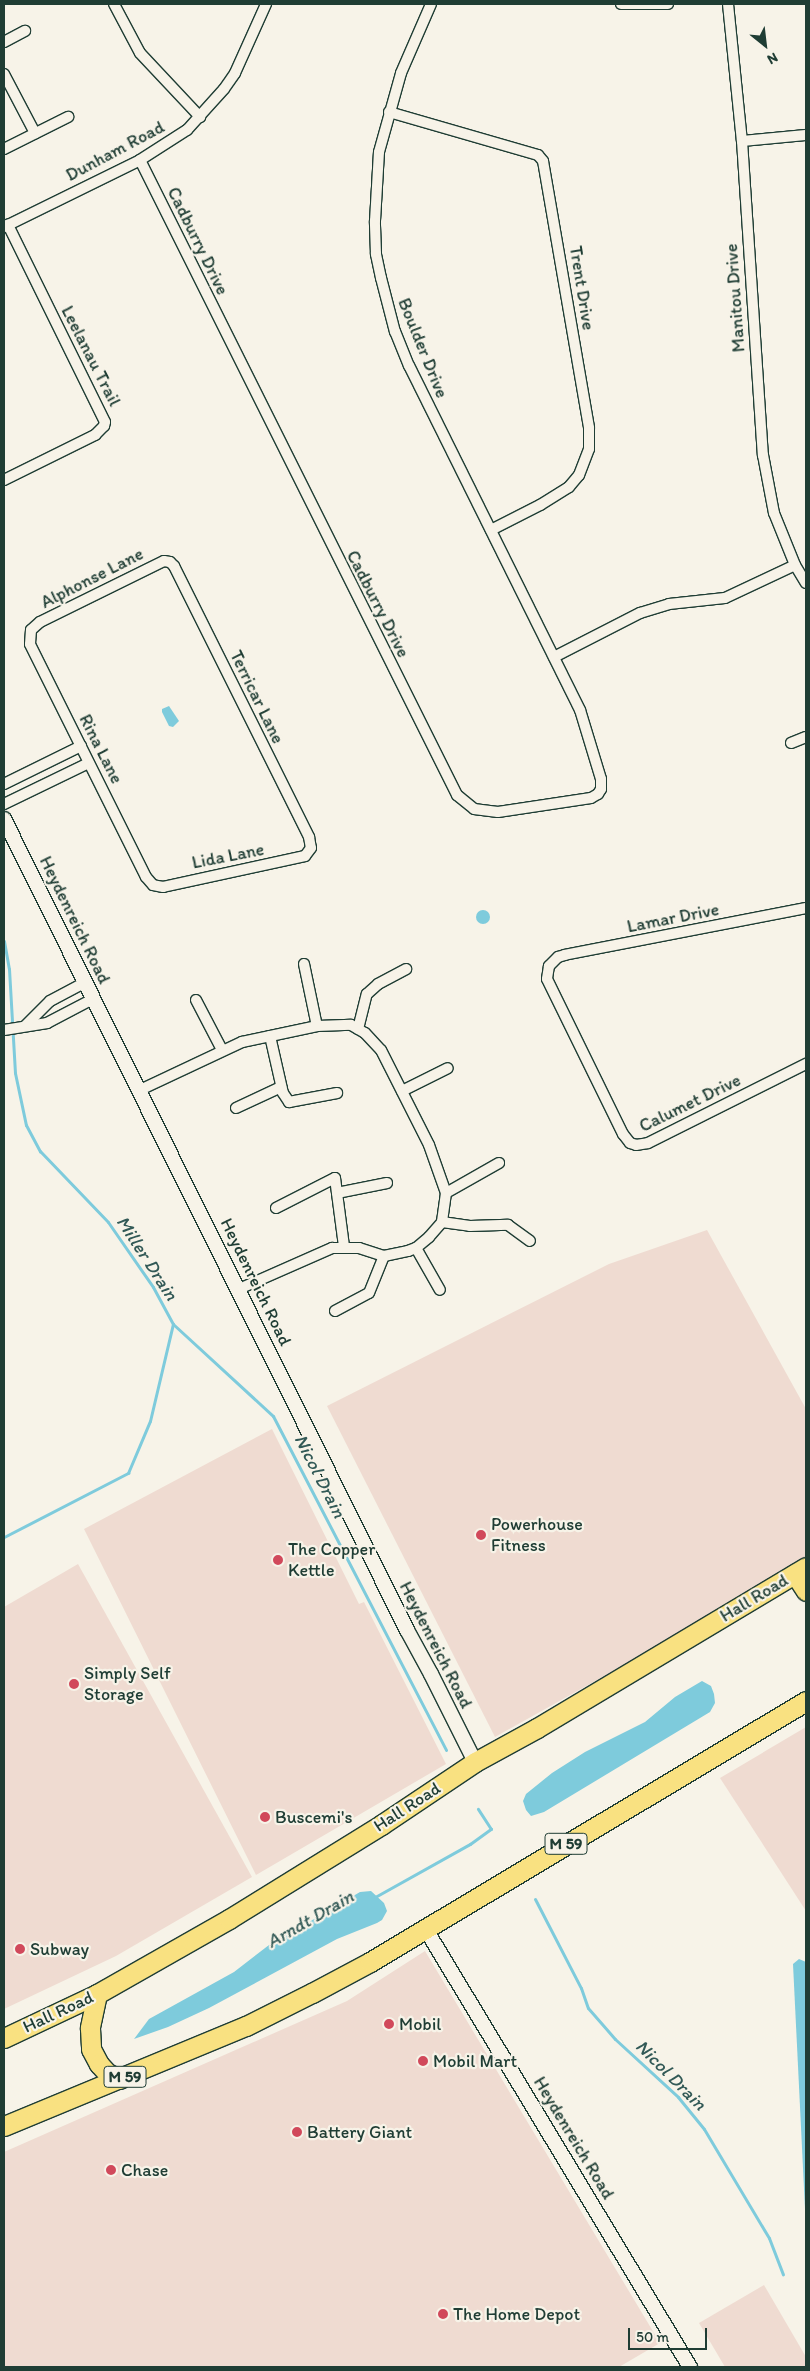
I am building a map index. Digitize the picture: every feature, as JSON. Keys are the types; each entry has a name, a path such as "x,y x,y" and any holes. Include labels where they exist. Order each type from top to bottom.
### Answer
{"highway":[{"name":"Hall Road","path":"4,2038 97,1994 229,1919 381,1825 475,1762 537,1728 800,1571"},
{"path":"800,1571 806,1591"},
{"name":"M 59","path":"4,2126 120,2080 268,2015 370,1962 806,1701"},
{"path":"97,1994 90,2028 91,2049 99,2064 107,2073 120,2080"}],"street":[{"path":"114,4 129,36 140,53 200,117"},
{"name":"Dunham Road","path":"6,226 140,160 169,143 200,117 235,73 266,4"},
{"name":"Boulder Drive","path":"431,4 401,74 379,152 375,221 376,254 384,296 395,332 409,366 554,657"},
{"path":"621,4 668,4"},
{"name":"Manitou Drive","path":"728,4 742,141 763,455 774,513 795,565 806,583"},
{"path":"4,42 26,31"},
{"path":"4,74 36,133"},
{"name":"Trent Drive","path":"389,112 538,155 543,161 589,428 589,449 580,475 569,488 491,530"},
{"path":"4,149 68,117"},
{"path":"742,141 806,135"},
{"name":"Cadburry Drive","path":"140,160 443,772 457,795 474,809 498,812 580,800 598,794 601,789 601,779 580,710 554,657"},
{"name":"Leelanau Trail","path":"4,480 95,435 104,426 105,422 6,226"},
{"name":"Alphonse Lane","path":"31,630 40,622 109,590 156,564 164,561 170,562"},
{"name":"Terricar Lane","path":"170,562 309,837 311,848"},
{"path":"554,657 640,613 669,604 725,598 795,565"},
{"name":"Rina Lane","path":"31,630 30,644 149,882"},
{"path":"791,743 806,737"},
{"path":"4,784 81,746"},
{"path":"4,804 89,763"},
{"name":"Heydenreich Road","path":"4,819 407,1630 475,1762"},
{"name":"Lida Lane","path":"149,882 153,886 163,887 300,858 310,852 311,848"},
{"name":"Lamar Drive","path":"549,966 558,957 565,955 806,908"},
{"path":"304,964 317,1026"},
{"name":"Calumet Drive","path":"549,966 547,979 623,1134 630,1143 636,1145 648,1143 806,1064"},
{"path":"358,1029 367,994 378,984 406,969"},
{"path":"25,1026 50,1002 85,982"},
{"path":"4,1030 47,1023 93,999"},
{"path":"196,1000 222,1050"},
{"path":"140,1090 242,1042 317,1026 342,1024 358,1029 381,1050 430,1145 446,1193 442,1222 416,1248 384,1256 344,1246 319,1251 239,1289"},
{"path":"270,1036 281,1087 289,1102 337,1092"},
{"path":"402,1091 448,1068"},
{"path":"236,1108 281,1087"},
{"path":"446,1193 500,1163"},
{"path":"276,1208 335,1178 344,1246"},
{"path":"337,1193 387,1183"},
{"path":"442,1222 470,1226 508,1226 530,1241"},
{"path":"416,1248 440,1290"},
{"path":"335,1311 369,1293 384,1256"},
{"name":"Heydenreich Road","path":"425,1928 690,2367"}],"shaded area":[{"path":"707,1230 806,1409 806,1557 656,1647 495,1737 327,1406 609,1264"},
{"path":"272,1429 359,1604 364,1602 446,1764 256,1875 84,1529"},
{"name":"Simply Self Storage","path":"78,1564 252,1877 116,1956 4,2009 4,1607"},
{"path":"806,1727 806,1911 720,1778"},
{"path":"425,1951 660,2343 619,2367 4,2367 4,2152 347,2001"},
{"path":"764,2285 806,2357 806,2367 725,2367 699,2323"}],"water":[{"path":"169,706 179,721 173,727 169,726 162,712 162,709"},
{"path":"480,910 486,910 490,917 486,924 480,924 476,920 476,914"},
{"path":"702,1681 711,1686 714,1694 715,1703 710,1712 544,1812 531,1816 526,1810 523,1801 526,1794 552,1773 585,1752 645,1722 675,1697"},
{"path":"371,1891 384,1903 387,1911 382,1920 337,1939 209,2008 168,2027 134,2039 149,2019 234,1972 269,1945 360,1892"},
{"path":"799,1959 806,1962 806,2229 793,1964"}],"waterway":[{"name":"Nicol Drain","path":"4,941 9,969 15,1073 26,1125 40,1151 108,1222 153,1287 173,1324 273,1416 446,1750"},
{"name":"Miller Drain","path":"4,1537 128,1473 150,1421 173,1324"},
{"name":"Arndt Drain","path":"375,1897 470,1844 491,1829 478,1809"},
{"name":"Nicol Drain","path":"535,1899 581,1988 588,2008 615,2039 678,2097 704,2129 769,2238 783,2274"}],"place":[{"name":"Powerhouse Fitness","path":"481,1535"},
{"name":"The Copper Kettle","path":"278,1560"},
{"name":"Simply Self Storage","path":"74,1684"},
{"name":"Buscemi's","path":"265,1817"},
{"name":"Subway","path":"20,1949"},
{"name":"Mobil","path":"389,2024"},
{"name":"Mobil Mart","path":"423,2061"},
{"name":"Battery Giant","path":"297,2132"},
{"name":"Chase","path":"111,2170"},
{"name":"The Home Depot","path":"443,2314"}]}
